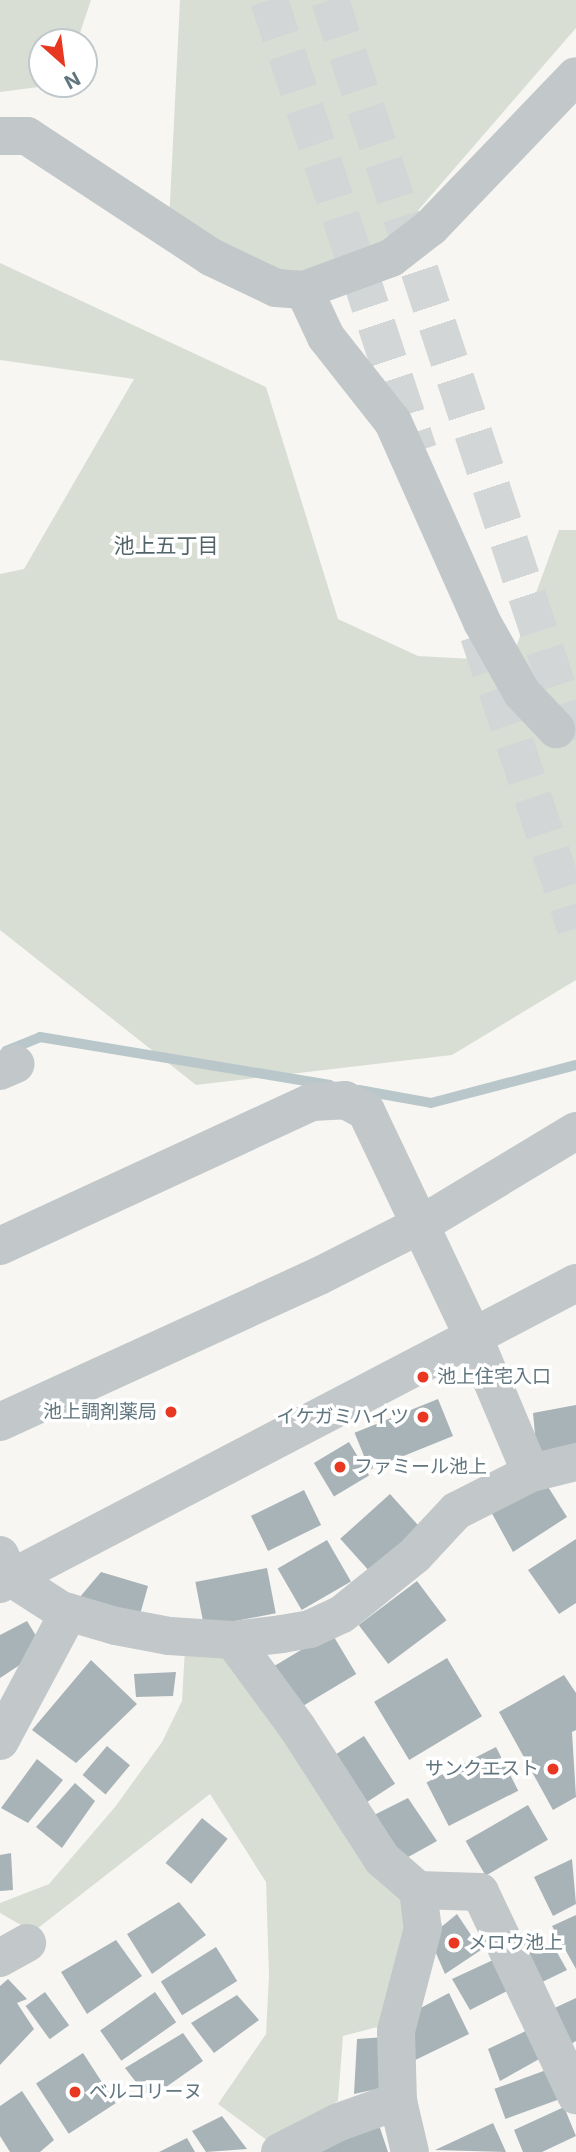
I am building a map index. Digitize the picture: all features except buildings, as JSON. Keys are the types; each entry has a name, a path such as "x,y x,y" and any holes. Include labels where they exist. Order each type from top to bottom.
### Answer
{"street":[{"path":"0,136 27,136 211,257 276,288 304,290 391,258 431,227 576,76"},
{"path":"304,290 326,337 393,422 482,622 522,693 556,729"},
{"path":"0,1246 312,1102 330,1098 366,1111 473,1336 559,1474 456,1511 415,1555 342,1614 310,1629 233,1640 169,1636 69,1612 3,1572"},
{"path":"0,1422 319,1276 420,1225 576,1131"},
{"path":"3,1572 576,1283"},
{"path":"0,1741 69,1612"},
{"path":"233,1640 382,1859 418,1890 480,1892 576,2095"},
{"path":"410,2152 398,2101 396,2031 423,1928 418,1890"},
{"path":"280,2152 339,2122 398,2101"}],"shaded area":[{"path":"0,0 91,0 82,28 28,28 28,88 0,92"},
{"path":"180,0 576,0 576,28 389,244 316,271 271,274 169,222"},
{"path":"0,263 266,387 338,619 418,656 511,661 559,530 576,530 576,980 452,1055 196,1085 0,930 0,574 24,569 134,379 0,360"},
{"path":"185,1647 226,1655 407,1897 408,1927 385,2025 343,2036 338,2101 268,2141 218,2104 266,2034 269,1975 266,1882 210,1794 33,1932 0,1913 0,1903 49,1884 115,1807 162,1742 182,1701"}],"waterway":[{"path":"6,1051 40,1037 330,1085"},
{"path":"359,1090 431,1103 576,1065"}],"tunnel":[{"path":"269,0 418,451"},
{"path":"330,0 576,744"},
{"path":"479,635 576,928"}],"place":[{"name":"池上住宅入口","path":"423,1377"},
{"name":"池上調剤薬局","path":"171,1412"},
{"name":"イケガミハイツ","path":"423,1417"},
{"name":"ファミール池上","path":"340,1467"},
{"name":"サンクエスト","path":"553,1769"},
{"name":"メロウ池上","path":"454,1943"},
{"name":"ベルコリーヌ","path":"75,2092"}],"district":[{"name":"池上五丁目","path":"166,546"}]}
